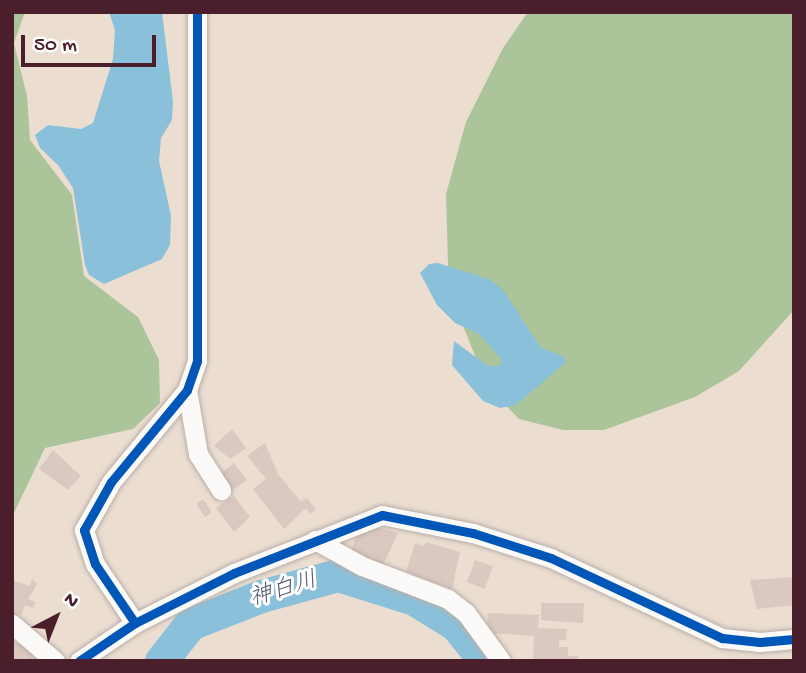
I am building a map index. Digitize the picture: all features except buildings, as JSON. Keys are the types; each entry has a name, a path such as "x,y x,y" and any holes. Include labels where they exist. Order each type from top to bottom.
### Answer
{"street":[{"path":"135,623 95,564 84,530 111,482 187,390 197,360 197,12"},
{"path":"187,390 198,454 221,490"},
{"path":"79,661 135,623 234,573 382,515 408,518 551,558 722,638 760,642 794,639"},
{"path":"315,540 362,566 448,599 466,613 501,661"},
{"path":"12,624 55,661"}],"green space":[{"path":"12,12 25,12 14,43 27,96 30,140 72,195 84,276 138,317 159,360 160,403 133,429 45,448 12,517"},
{"path":"528,12 794,12 794,310 739,371 695,397 604,430 563,430 519,419 487,386 462,323 448,265 446,194 466,122 503,48"}],"water":[{"path":"109,12 162,12 173,102 172,120 161,138 159,161 171,216 170,245 162,259 104,284 89,275 85,265 73,188 58,165 40,148 35,135 48,125 81,129 93,123 113,59 115,30"},
{"path":"438,263 491,280 504,291 540,347 564,357 565,363 516,405 500,408 483,401 452,365 454,341 488,366 500,366 501,359 479,334 455,323 437,305 420,273 429,264"}],"waterway":[{"name":"神白川","path":"161,661 190,624 261,596 338,575 414,599 456,625 485,661"}],"cycle path":[{"path":"135,623 95,564 84,530 111,482 187,390 197,361 197,12"},
{"path":"79,661 135,623 234,573 382,515 473,533 551,558 722,638 760,642 794,639"}]}
